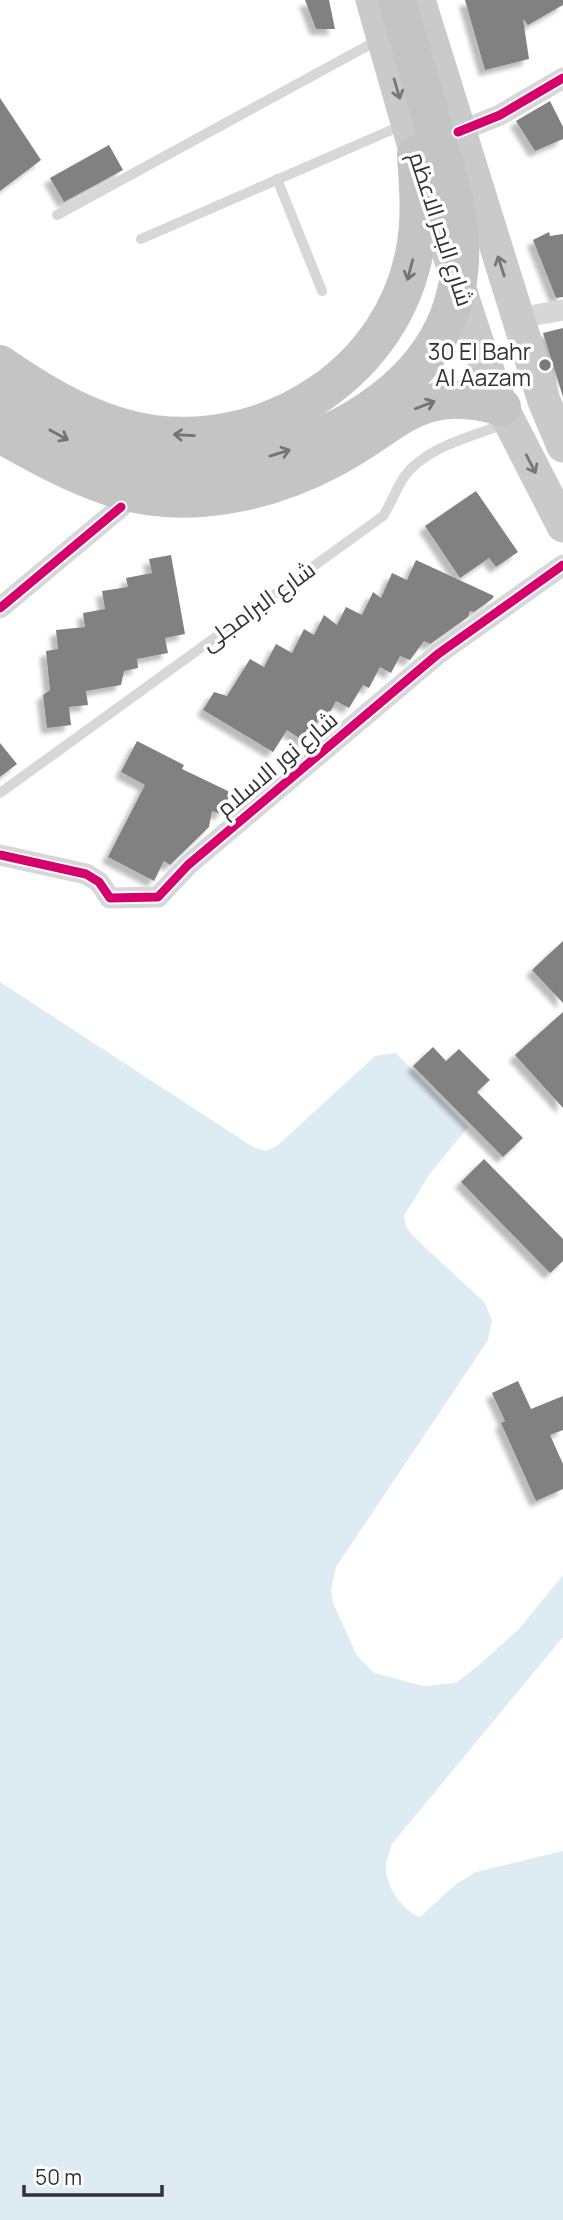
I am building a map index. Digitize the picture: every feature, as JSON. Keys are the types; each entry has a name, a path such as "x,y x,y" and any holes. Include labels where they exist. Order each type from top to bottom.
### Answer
{"highway":[{"path":"10,383 72,441 142,464 178,468 240,463 288,451 322,437 395,393 419,368 438,340 457,288 462,243 458,209 397,0"},
{"path":"10,383 111,424 154,433 199,436 243,429 285,415 317,397 345,375 370,348 390,318 405,285 415,250 419,215 412,138"},
{"path":"0,434 75,473 117,489 162,498 209,497 256,489 295,476 333,459 424,404 449,398 475,400 506,414"}],"main road":[{"name":"شارع البحر الاعظم","path":"372,0 412,138 480,350 506,414 563,526"},
{"name":"شارع البحر الاعظم","path":"419,0 518,318 562,441"}],"street":[{"path":"458,132 561,87"},
{"path":"518,318 563,310"},
{"path":"0,608 121,508"},
{"name":"شارع نور الاسلام","path":"0,855 86,874 99,882 110,898 158,897 188,864 438,654 563,565"}],"lane":[{"path":"57,215 383,37"},
{"path":"141,239 277,179 412,138"},
{"path":"277,179 322,291"},
{"name":"شارع البرامجلى","path":"0,793 378,519 393,501 404,477 418,463 435,451 506,414"}],"shaded area":[{"path":"0,982 253,1147 266,1151 277,1146 375,1056 396,1053 468,1127 429,1175 404,1216 406,1227 413,1236 485,1303 492,1320 488,1340 336,1567 331,1590 333,1603 357,1656 374,1673 424,1686 456,1683 480,1664 519,1629 563,1575 563,1637 391,1845 386,1867 392,1890 408,1910 420,1917 456,1884 476,1872 563,1851 563,2220 0,2220"}],"building":[{"path":"305,0 329,0 335,29 316,29"},
{"path":"465,0 563,0 563,5 528,25 523,19 529,59 485,70"},
{"path":"0,98 41,160 0,191"},
{"path":"550,101 563,127 563,139 535,151 516,121"},
{"path":"109,145 123,170 64,202 50,178"},
{"path":"549,232 550,236 563,234 563,297 556,298 533,240"},
{"path":"563,328 563,397 543,333"},
{"path":"476,491 518,552 496,567 489,558 460,578 425,526"},
{"path":"171,555 185,634 165,638 168,653 137,659 138,668 124,671 121,685 86,691 88,705 69,707 71,725 47,728 43,695 50,690 46,651 58,649 56,630 85,627 83,613 105,609 102,591 128,587 126,578 152,573 149,559"},
{"path":"416,560 494,596 474,612 470,611 468,617 430,644 424,641 410,660 400,656 391,673 380,667 369,688 363,685 349,708 336,701 324,724 318,720 305,742 287,730 273,752 203,710 214,692 227,696 250,659 264,667 276,644 292,653 304,629 314,635 324,615 337,625 346,607 362,615 373,592 381,598 392,573 407,580"},
{"path":"137,741 184,765 182,769 228,791 228,801 221,814 212,811 209,827 170,865 164,861 154,881 108,857 145,785 121,772"},
{"path":"0,743 17,764 0,777"},
{"path":"563,941 563,1003 532,970"},
{"path":"563,1012 563,1108 515,1055"},
{"path":"433,1047 446,1061 459,1049 490,1080 477,1092 523,1138 503,1157 413,1066"},
{"path":"484,1159 563,1239 563,1261 550,1273 461,1182"},
{"path":"518,1381 531,1409 563,1396 563,1430 550,1435 563,1464 563,1489 536,1501 501,1423 505,1421 492,1393"}],"cycle path":[{"path":"458,132 500,115 563,78"},
{"path":"0,608 121,507"},
{"path":"0,855 86,874 99,882 110,898 158,897 188,865 438,654 563,565"}],"place":[{"name":"30 El Bahr Al Aazam","path":"545,365"}]}
